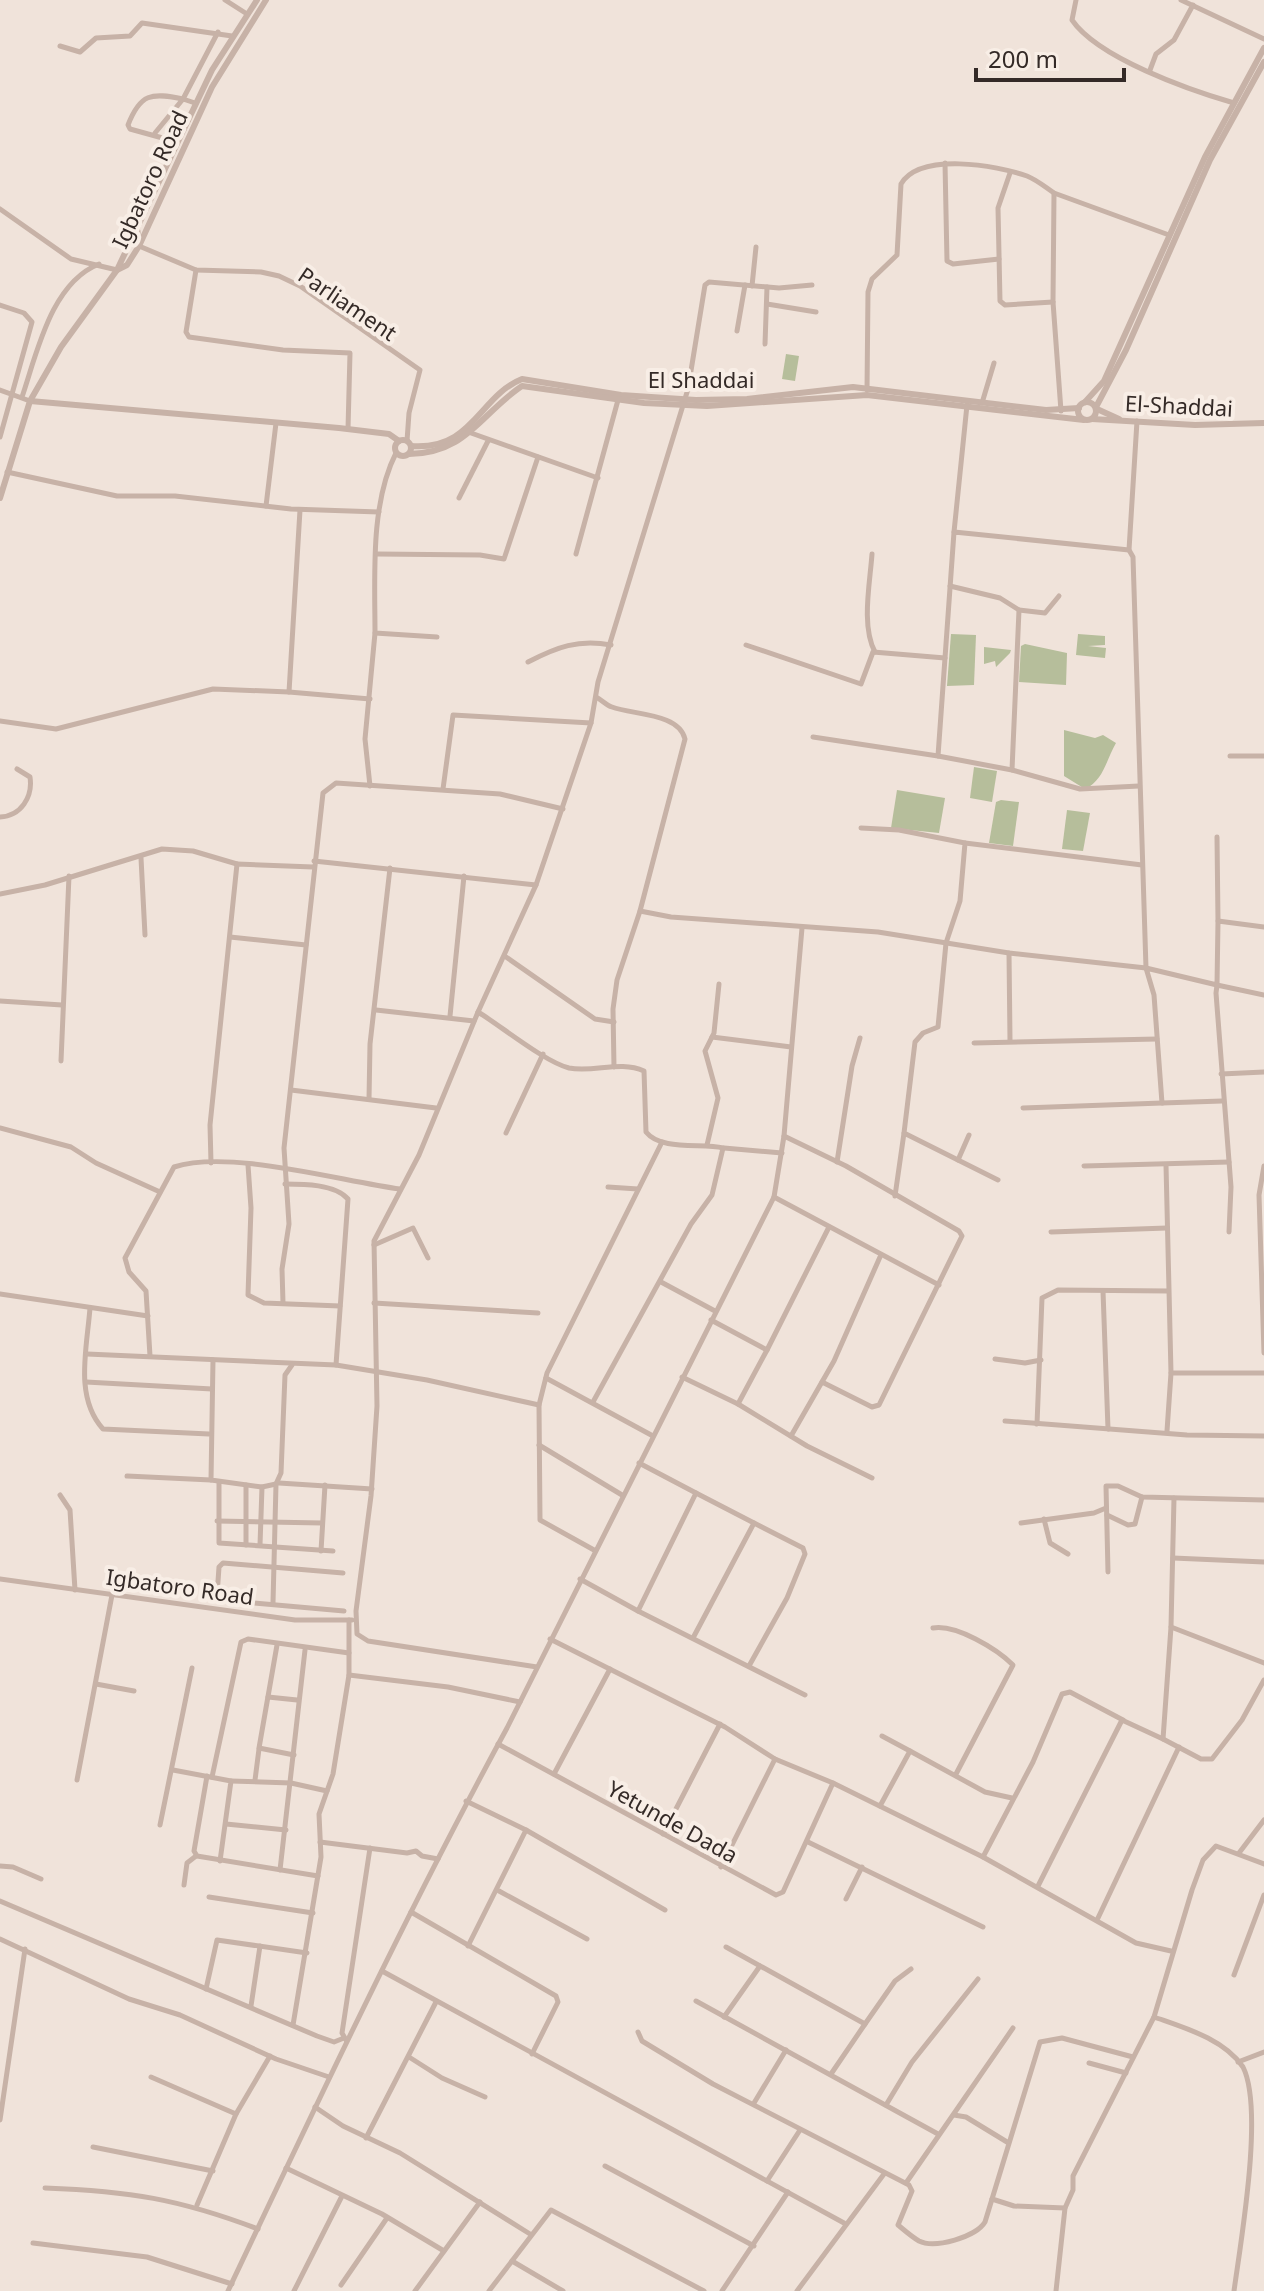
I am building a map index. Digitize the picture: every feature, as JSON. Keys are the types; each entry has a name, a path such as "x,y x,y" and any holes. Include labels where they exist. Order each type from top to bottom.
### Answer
{"street":[{"path":"225,0 247,14"},
{"name":"Igbatoro Road","path":"117,270 138,231 195,103 232,36 257,0"},
{"name":"Igbatoro Road","path":"117,270 127,265 139,246 212,87 266,0"},
{"path":"1076,0 1071,17 1078,30 1106,53 1200,93 1234,103"},
{"path":"1181,0 1264,39"},
{"path":"1150,70 1156,54 1174,40 1193,5"},
{"path":"60,46 80,52 96,38 130,36 142,23 232,36"},
{"path":"155,133 183,99 218,32"},
{"path":"1082,405 1104,381 1144,302 1169,235 1264,48"},
{"path":"204,56 217,61"},
{"path":"1088,420 1207,159 1264,62"},
{"path":"177,142 155,133 129,128 136,105 157,95 195,103"},
{"path":"867,392 868,292 872,279 897,255 901,184 917,168 945,163 1027,176 1054,193 1169,235"},
{"path":"945,163 947,261 953,264 999,259"},
{"path":"1010,173 998,208 1002,304 1053,302"},
{"path":"1054,193 1053,302 1061,411"},
{"path":"0,209 71,259 117,270 61,347 30,401 0,498"},
{"path":"138,231 139,246"},
{"name":"Parliament","path":"139,246 170,262 196,270 261,272 279,276 300,286 420,370 409,413 409,447"},
{"path":"737,331 756,247"},
{"path":"22,397 59,302 82,271 99,264"},
{"path":"196,270 186,332 189,337 268,348 350,353 348,429"},
{"path":"293,2025 318,1876 319,1814 336,1760 349,1675 352,1620 372,1489 378,1371 373,1245 423,1147 436,1108 474,1021 506,957 563,809 688,389 705,285 709,282 767,287 812,285"},
{"path":"765,344 767,287"},
{"path":"767,304 816,312"},
{"path":"0,305 24,313 32,322 0,437"},
{"path":"982,403 994,363"},
{"name":"El Shaddai","path":"409,447 438,444 458,434 522,379 682,402"},
{"path":"0,390 30,401 348,429 389,434 409,447 445,448 471,433 522,386 618,400 742,405 867,392 1061,411 1082,405 1119,419"},
{"path":"576,554 618,400"},
{"path":"938,756 954,532 967,404"},
{"name":"El-Shaddai","path":"967,404 1088,420 1239,426 1264,423"},
{"path":"1082,405 1088,420"},
{"path":"1137,421 1129,550 1133,557 1146,968 1154,995 1162,1103"},
{"path":"266,506 276,423"},
{"path":"471,433 598,478"},
{"path":"370,786 365,739 375,633 379,512 387,471 399,441"},
{"path":"459,498 488,441"},
{"path":"396,453 401,456 409,447"},
{"path":"377,554 480,555 504,559 538,457"},
{"path":"7,472 117,496 175,496 300,510 379,512"},
{"path":"289,692 300,510"},
{"path":"954,532 1129,550"},
{"path":"872,554 868,609 870,641 875,652"},
{"path":"950,586 989,595 1019,610 1045,613 1059,596"},
{"path":"1012,770 1019,610"},
{"path":"375,633 437,637"},
{"path":"528,662 566,645 588,642 611,645"},
{"path":"746,645 861,684 867,660 875,652 945,658"},
{"path":"0,721 56,729 213,689 370,699"},
{"path":"596,697 611,707 672,723 684,736 640,911 617,980 614,1067"},
{"path":"443,789 453,715 591,723"},
{"path":"813,737 1012,770 1080,789 1139,786"},
{"path":"1230,756 1264,756"},
{"path":"0,817 18,811 28,796 30,777 17,769"},
{"path":"283,1303 282,1269 289,1224 283,1168 313,864 323,793 336,783 443,789 511,796 563,809"},
{"path":"861,828 899,830 965,843 1142,865"},
{"path":"1217,837 1217,985 1222,1101 1229,1162 1229,1232"},
{"path":"895,1196 915,1042 923,1033 938,1027 946,943 960,901 965,843"},
{"path":"0,894 141,858 162,849 178,849 237,864 390,868 536,885"},
{"path":"141,858 145,935"},
{"path":"211,1163 210,1125 237,864"},
{"path":"369,1099 370,1044 390,868"},
{"path":"61,1061 69,876"},
{"path":"450,1016 464,876"},
{"path":"640,911 671,917 878,932 1009,953 1146,968 1264,995"},
{"path":"1218,921 1264,927"},
{"path":"228,2291 345,2039 520,1702 774,1197 784,1136 802,928"},
{"path":"230,937 306,945"},
{"path":"1009,953 1010,1040"},
{"path":"506,957 595,1019 614,1022"},
{"path":"707,1145 718,1098 706,1064 706,1046 712,1037 719,984"},
{"path":"0,1001 62,1005"},
{"path":"376,1010 474,1021"},
{"path":"478,1012 543,1054 574,1069 614,1067 644,1071 646,1132 662,1142 782,1153"},
{"path":"712,1037 791,1047"},
{"path":"837,1162 852,1066 860,1038"},
{"path":"974,1043 1157,1039"},
{"path":"506,1133 543,1054"},
{"path":"1221,1074 1264,1072"},
{"path":"291,1090 436,1108"},
{"path":"1023,1108 1222,1101"},
{"path":"0,1128 71,1147 96,1163 160,1192"},
{"path":"904,1133 998,1180"},
{"path":"958,1160 969,1135"},
{"path":"784,1136 837,1162 961,1233 961,1241 879,1405 872,1407 822,1382"},
{"path":"594,1550 540,1520 539,1405 553,1354 662,1142"},
{"path":"593,1402 712,1195 723,1148"},
{"path":"1084,1166 1229,1162"},
{"path":"150,1356 146,1291 129,1272 125,1258 174,1167 211,1163 283,1168 400,1189"},
{"path":"248,1165 248,1295 264,1303 340,1306"},
{"path":"1166,1165 1171,1373 1167,1431"},
{"path":"1264,1166 1259,1195 1264,1353"},
{"path":"285,1184 320,1187 346,1196 336,1365"},
{"path":"608,1187 638,1189"},
{"path":"774,1197 880,1257 939,1285"},
{"path":"738,1404 829,1227"},
{"path":"373,1245 413,1228 428,1258"},
{"path":"1051,1232 1167,1228"},
{"path":"791,1436 822,1382 880,1257"},
{"path":"661,1282 715,1311"},
{"path":"1037,1424 1042,1298 1058,1290 1168,1291"},
{"path":"1103,1291 1108,1429"},
{"path":"0,1294 148,1316"},
{"path":"374,1303 538,1313"},
{"path":"90,1308 86,1382 88,1410 103,1429 209,1434"},
{"path":"711,1320 767,1350"},
{"path":"87,1354 336,1365 539,1405"},
{"path":"995,1359 1025,1363 1041,1360"},
{"path":"211,1480 209,1434 213,1360"},
{"path":"275,1363 285,1375"},
{"path":"273,1603 285,1375 293,1364"},
{"path":"1171,1373 1264,1373"},
{"path":"682,1377 738,1404 872,1478"},
{"path":"546,1378 653,1436"},
{"path":"86,1382 212,1389"},
{"path":"1005,1421 1264,1436"},
{"path":"539,1444 622,1495"},
{"path":"639,1463 803,1548 805,1554 787,1598 749,1666"},
{"path":"127,1476 211,1480 262,1487 278,1484 372,1489"},
{"path":"219,1483 219,1543 333,1551"},
{"path":"1108,1572 1105,1491 1110,1484 1142,1497 1264,1500"},
{"path":"246,1485 246,1545"},
{"path":"321,1551 325,1485"},
{"path":"260,1545 262,1487"},
{"path":"638,1611 696,1493"},
{"path":"60,1495 70,1510 75,1590"},
{"path":"1021,1523 1107,1511 1128,1525 1135,1524 1142,1497"},
{"path":"1163,1739 1171,1627 1174,1498"},
{"path":"1044,1519 1050,1543 1068,1554"},
{"path":"217,1521 322,1523"},
{"path":"693,1638 754,1523"},
{"path":"1173,1558 1264,1562"},
{"path":"343,1573 223,1563 219,1567 220,1600 344,1611"},
{"name":"Igbatoro Road","path":"0,1579 295,1620 352,1620"},
{"path":"580,1579 805,1695"},
{"path":"77,1780 112,1595"},
{"path":"352,1620 357,1634 368,1641 537,1667"},
{"path":"1171,1627 1264,1663"},
{"path":"933,1628 956,1632 987,1646 1013,1665 956,1774"},
{"path":"197,1856 195,1840 238,1648 248,1639 305,1650 349,1653"},
{"path":"550,1639 720,1724 775,1759 833,1783 983,1857 1098,1918 1136,1943 1171,1951"},
{"path":"255,1780 277,1645"},
{"path":"280,1870 305,1650"},
{"path":"160,1825 192,1668"},
{"path":"554,1774 610,1669"},
{"path":"349,1675 448,1687 520,1702"},
{"path":"983,1857 1033,1762 1062,1694 1070,1692 1201,1759 1212,1759 1242,1720 1264,1680"},
{"path":"95,1684 134,1691"},
{"path":"268,1697 297,1700"},
{"path":"1038,1886 1073,1822 1108,1743 1122,1720 1123,1724 1128,1723"},
{"path":"663,1834 720,1724"},
{"path":"882,1736 985,1792 1012,1798"},
{"name":"Yetunde Dada","path":"498,1744 721,1867 781,1894 808,1842"},
{"path":"1098,1918 1179,1747"},
{"path":"259,1748 294,1755"},
{"path":"880,1806 910,1751"},
{"path":"721,1867 775,1759"},
{"path":"173,1770 231,1781 291,1783 327,1791"},
{"path":"220,1861 231,1781"},
{"path":"833,1783 808,1842 983,1927"},
{"path":"466,1801 526,1830 665,1910"},
{"path":"1239,1853 1264,1820"},
{"path":"226,1824 286,1830"},
{"path":"468,1946 499,1891 501,1878 526,1830"},
{"path":"320,1842 416,1851 422,1856 438,1859"},
{"path":"1056,2291 1065,2208 1073,2190 1073,2176 1154,2017 1171,1951 1210,1849 1221,1846 1264,1864"},
{"path":"345,2039 370,1848"},
{"path":"184,1885 189,1858 197,1856 318,1876"},
{"path":"0,1866 13,1867 41,1879"},
{"path":"846,1899 862,1867"},
{"path":"499,1891 587,1939"},
{"path":"1234,1975 1264,1895"},
{"path":"209,1897 313,1913"},
{"path":"0,1901 334,2042 345,2039"},
{"path":"411,1912 556,1996 558,2002 532,2054"},
{"path":"0,1939 129,1999 180,2015 270,2056 329,2077"},
{"path":"206,1989 217,1940 307,1953"},
{"path":"251,2006 260,1946"},
{"path":"726,1947 865,2024"},
{"path":"0,2120 25,1949"},
{"path":"724,2017 760,1966"},
{"path":"831,2074 895,1981 911,1969"},
{"path":"382,1971 844,2223"},
{"path":"886,2105 912,2062 978,1979"},
{"path":"696,2001 938,2134"},
{"path":"366,2138 436,2002"},
{"path":"1154,2017 1201,2034 1238,2062 1253,2092 1256,2123 1234,2291"},
{"path":"906,2183 1013,2028"},
{"path":"638,2032 642,2041 661,2053 800,2130 906,2183 912,2191 898,2225 918,2241 927,2243 980,2230 1040,2042 1062,2038 1133,2057"},
{"path":"754,2103 786,2050"},
{"path":"1238,2062 1264,2052"},
{"path":"197,2206 236,2114 270,2056"},
{"path":"409,2057 442,2078 485,2097"},
{"path":"1089,2063 1126,2073"},
{"path":"151,2077 236,2114"},
{"path":"315,2107 366,2138 400,2153 530,2234"},
{"path":"954,2115 966,2117 1007,2142"},
{"path":"767,2181 800,2130"},
{"path":"93,2147 213,2171"},
{"path":"605,2166 754,2246"},
{"path":"286,2168 387,2218 444,2251"},
{"path":"797,2291 844,2223 884,2174"},
{"path":"45,2188 125,2191 197,2206 258,2229"},
{"path":"722,2291 788,2192"},
{"path":"294,2291 342,2196"},
{"path":"992,2199 1014,2206 1065,2208"},
{"path":"415,2291 480,2202"},
{"path":"489,2291 548,2211 559,2211 704,2291"},
{"path":"341,2285 387,2218"},
{"path":"33,2243 147,2257 232,2284"},
{"path":"512,2261 563,2291"}],"green space":[{"path":"786,354 799,356 795,381 782,379"},
{"path":"951,634 976,635 974,685 947,686"},
{"path":"1078,634 1105,636 1105,645 1088,646 1106,648 1105,658 1076,655"},
{"path":"1025,644 1067,653 1066,685 1019,682 1021,646"},
{"path":"984,647 1011,650 996,667 995,661 984,664"},
{"path":"1064,730 1095,738 1103,735 1116,743 1101,775 1085,789 1064,776"},
{"path":"974,767 997,771 992,802 970,798"},
{"path":"897,790 945,798 939,833 891,828"},
{"path":"996,802 1019,802 1013,846 989,843"},
{"path":"1067,810 1090,813 1083,851 1062,849"}]}
